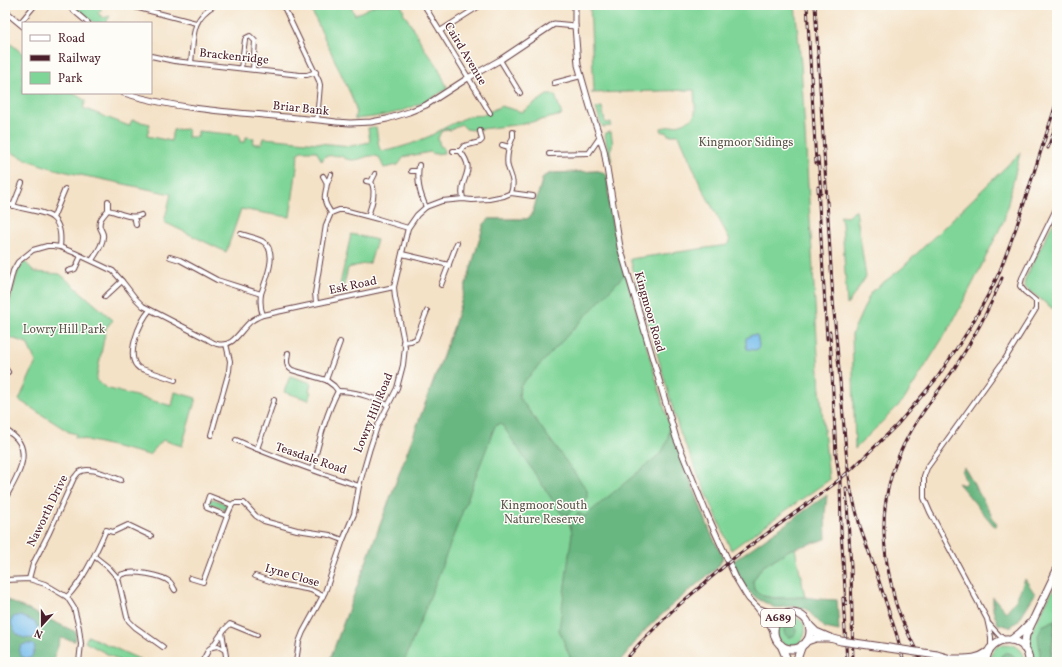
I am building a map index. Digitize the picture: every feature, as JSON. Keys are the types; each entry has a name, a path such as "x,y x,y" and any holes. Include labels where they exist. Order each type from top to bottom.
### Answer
{"highway":[{"name":"A689","path":"1024,648 1026,635 1057,570"},
{"name":"A689","path":"787,662 781,645 775,638 774,633 774,625 778,618 785,614 794,613 801,615 816,632 830,638 937,656 957,661 975,659 982,656 997,642 1008,640 1020,633 1032,621"},
{"name":"A689","path":"796,662 810,633 809,625"},
{"name":"A689","path":"781,645 786,648 793,649 816,638 830,638"},
{"path":"1008,640 1016,641 1024,648 1028,655 1029,662"},
{"path":"986,662 990,650"}],"street":[{"path":"23,22 35,5"},
{"path":"67,5 87,22"},
{"path":"191,63 196,23 204,13 214,5"},
{"path":"283,5 316,72 320,85 317,120"},
{"name":"Caird Avenue","path":"424,5 490,113"},
{"path":"440,31 480,5"},
{"name":"Kingmoor Road","path":"575,5 578,65 604,150 620,247 676,438 705,510 736,578 747,596 770,625 774,633"},
{"path":"131,6 196,23"},
{"path":"5,11 21,25"},
{"name":"Briar Bank","path":"127,94 146,100 186,107 350,123 371,122 387,119 426,105 468,78 500,60 554,24 575,26"},
{"path":"241,68 245,40 250,36 256,41 253,69"},
{"name":"Brackenridge","path":"152,56 174,61 300,75 307,75 316,72"},
{"path":"500,60 520,93"},
{"path":"554,83 581,76"},
{"path":"460,151 464,146 480,142 482,140 480,131"},
{"path":"511,192 513,187 512,177 507,162 509,147 514,132"},
{"path":"549,154 589,153 600,137"},
{"path":"502,145 509,147"},
{"path":"453,151 460,151"},
{"path":"460,151 465,157 468,166 467,173 462,184 463,198"},
{"path":"419,164 418,171 420,194 426,207"},
{"path":"411,170 418,171"},
{"path":"331,174 324,195 324,200 331,213"},
{"path":"368,216 374,189 371,182 374,174"},
{"path":"323,176 327,185"},
{"path":"366,181 371,182"},
{"path":"13,206 22,183"},
{"path":"54,218 65,189"},
{"name":"Lowry Hill Road","path":"296,662 299,642 323,596 354,514 359,486 370,448 377,427 397,388 403,365 404,347 394,287 408,228 417,215 426,207 442,201 463,198 472,200 489,199 504,196 511,192 533,196"},
{"path":"92,260 102,241 103,233 100,222 108,210 108,201"},
{"path":"5,202 24,209 42,212 54,218 60,229 60,247"},
{"path":"990,650 991,637 988,623 924,498 924,476 927,468 1005,358 1036,309 1036,301 1020,286 1022,278 1057,207"},
{"path":"108,210 133,217 141,215"},
{"path":"316,304 315,293 326,225 331,213 344,210 408,228"},
{"path":"133,217 136,225"},
{"path":"5,303 13,271 18,262 33,250 47,246 60,247 92,260 113,272 136,299 150,310 214,343 226,344 235,340 251,321 263,315 260,306 261,294 270,266 270,250 268,246 262,241 241,234"},
{"path":"441,285 457,243"},
{"path":"402,254 449,265"},
{"path":"68,271 74,268 81,256"},
{"path":"170,257 180,260 218,280 261,294"},
{"path":"105,298 106,295 122,281"},
{"name":"Esk Road","path":"263,315 394,287"},
{"path":"150,310 137,333 134,362 139,368 175,380"},
{"path":"403,342 416,339 427,311"},
{"path":"326,380 340,342"},
{"path":"211,435 229,371 230,361 226,344"},
{"path":"288,353 286,365 288,368 326,380 334,386 338,392"},
{"path":"338,392 346,391 368,396 388,405"},
{"path":"312,470 329,410 338,392"},
{"name":"Teasdale Road","path":"257,449 274,400"},
{"path":"5,430 15,436 19,442 23,451 23,458 20,469 5,499"},
{"name":"Teasdale Road","path":"236,440 300,466 359,486"},
{"name":"Naworth Drive","path":"29,579 33,564 74,478 78,473 83,470 91,470 121,480"},
{"path":"227,516 207,508 206,505 209,496 232,505 244,503 256,516 264,520 297,530 330,535 343,540"},
{"path":"190,578 203,582 232,505"},
{"path":"66,597 83,576 106,530 113,532 128,525 151,536"},
{"path":"94,556 108,567 118,578 129,621 134,627 163,647"},
{"path":"118,578 122,574 128,573 157,575 168,580 175,587"},
{"name":"Lyne Close","path":"255,576 280,584 311,590 323,596"},
{"path":"5,580 29,579 45,584 66,597 74,608 79,628 81,644 79,662"},
{"path":"757,607 771,613 785,614"},
{"path":"988,623 999,635 1008,640"},
{"path":"202,662 209,649 230,624 257,635"},
{"path":"222,632 226,656 224,662"},
{"path":"212,647 218,646 225,650"}],"green space":[{"path":"72,5 100,5 101,11 98,12 100,16 103,18 110,16 107,22 93,22"},
{"path":"309,5 350,5 355,15 375,5 401,5 404,11 403,12 424,48 437,65 447,89 426,101 396,113 355,119 356,109 351,95"},
{"name":"Kingmoor Sidings","path":"590,5 795,5 801,64 820,390 829,480 731,550 679,430 630,259 727,245 730,242 702,188 679,135 668,135 667,132 662,132 661,128 681,124 693,117 695,113 694,90 591,93 594,92"},
{"path":"5,39 22,53 22,94 75,94 86,101 83,108 129,126 132,120 150,124 147,136 171,141 173,130 188,129 187,137 198,137 198,131 239,135 240,142 245,142 246,137 254,138 253,144 262,144 264,138 351,146 370,142 368,128 376,127 381,151 391,150 411,144 469,116 483,115 501,106 522,112 547,95 555,95 562,115 523,124 473,130 466,129 461,124 451,130 446,129 441,132 438,138 440,146 443,147 444,153 434,154 430,152 404,157 398,165 384,168 379,157 375,156 353,160 339,156 325,156 322,161 316,151 301,151 298,153 290,217 241,209 226,252 164,222 171,194 52,168 28,160 5,149"},
{"path":"602,107 605,122 611,122 611,126 603,127 601,124 596,108"},
{"path":"610,132 612,142 610,150 612,165 605,136 606,133"},
{"path":"1020,153 1004,220 951,325 904,400 855,449 852,334 871,292 901,269"},
{"name":"Kingmoor South Nature Reserve","path":"598,171 605,173 608,184 610,212 614,234 670,427 711,534 723,557 718,567 646,629 619,662 329,662 453,329 484,224 489,219 527,219 532,215 543,177 549,174"},
{"path":"598,171 605,173 607,176 610,212 614,234 626,273 520,386 519,397 587,490 587,499 567,515 561,513 501,423 495,426 404,662 329,662 453,329 484,224 489,219 527,219 532,215 543,177 549,174"},
{"path":"856,210 866,277 847,305 842,223 840,216 847,217"},
{"path":"1057,215 1057,312 1024,285 1025,279"},
{"path":"351,234 377,240 370,263 348,268 342,293 338,294"},
{"name":"Lowry Hill Park","path":"25,262 35,272 60,274 113,320 106,328 96,380 106,388 172,406 175,392 196,398 182,446 163,440 149,455 75,437 76,434 69,432 19,400 36,362 27,343 5,336 5,321 18,270"},
{"path":"290,376 311,383 309,400 284,392"},
{"path":"670,427 711,534 723,557 718,567 646,629 619,662 572,662 559,630 572,533 569,522 578,513 585,516 661,453 667,441"},
{"path":"964,467 997,525 995,527 958,483 964,485 966,482 962,472"},
{"path":"827,495 825,515 826,539 789,550 762,567 753,581 754,589 763,596 774,598 805,597 837,600 839,631 825,628 806,609 793,606 776,608 758,599 747,590 732,562"},
{"path":"213,499 226,504 227,506 225,511 223,512 224,508 212,504 211,508 208,505 208,502"},
{"path":"795,548 805,597 774,598 763,596 754,589 753,581 762,567 789,550"},
{"path":"1025,579 1035,594 1018,621 1010,627 998,624 993,610 993,597 1006,612 1016,600"},
{"path":"1057,582 1057,611 1052,662 1033,662 1033,657 1029,647 1029,636"},
{"path":"5,599 76,632 75,641 61,638 52,662 5,662"},
{"path":"787,617 800,620 805,629 805,634 802,640 792,645 786,645 781,642 776,632 780,621"},
{"path":"1055,620 1050,662 1039,662 1040,651 1038,636 1042,626"},
{"path":"790,625 794,627 796,631 794,635 790,637 786,635 784,631 786,627"},
{"path":"88,636 146,662 122,662 85,642"},
{"path":"1004,644 1019,648 1025,658 1025,662 1016,662 1015,658 1011,654 1007,653 1001,656 999,662 989,662 994,650"},
{"path":"1005,653 1012,654 1015,657 1016,662 999,662 1001,656"}],"water":[{"path":"752,335 757,335 759,345 758,349 755,350 747,349 746,345 746,338"},
{"path":"21,616 35,622 40,632 39,636 27,638 18,635 11,623 13,617"},
{"path":"25,644 32,644 35,647 31,658 21,656 19,651 21,646"}],"railway":[{"path":"807,5 816,163"},
{"path":"815,5 833,300 847,462 851,491 861,530 897,636 904,662"},
{"path":"624,662 639,644 673,610 735,557 834,484 853,468 897,425 937,378 968,331 999,273 1016,228 1057,101"},
{"path":"1048,148 1057,122"},
{"path":"818,157 821,193"},
{"path":"818,187 827,339"},
{"path":"922,662 897,607 887,562 884,542 884,522 889,483 895,464 914,426 968,347 1002,278"},
{"path":"830,332 836,455 840,481 841,531 846,604"},
{"path":"846,488 851,567 853,662"},
{"path":"843,598 847,662"}]}
